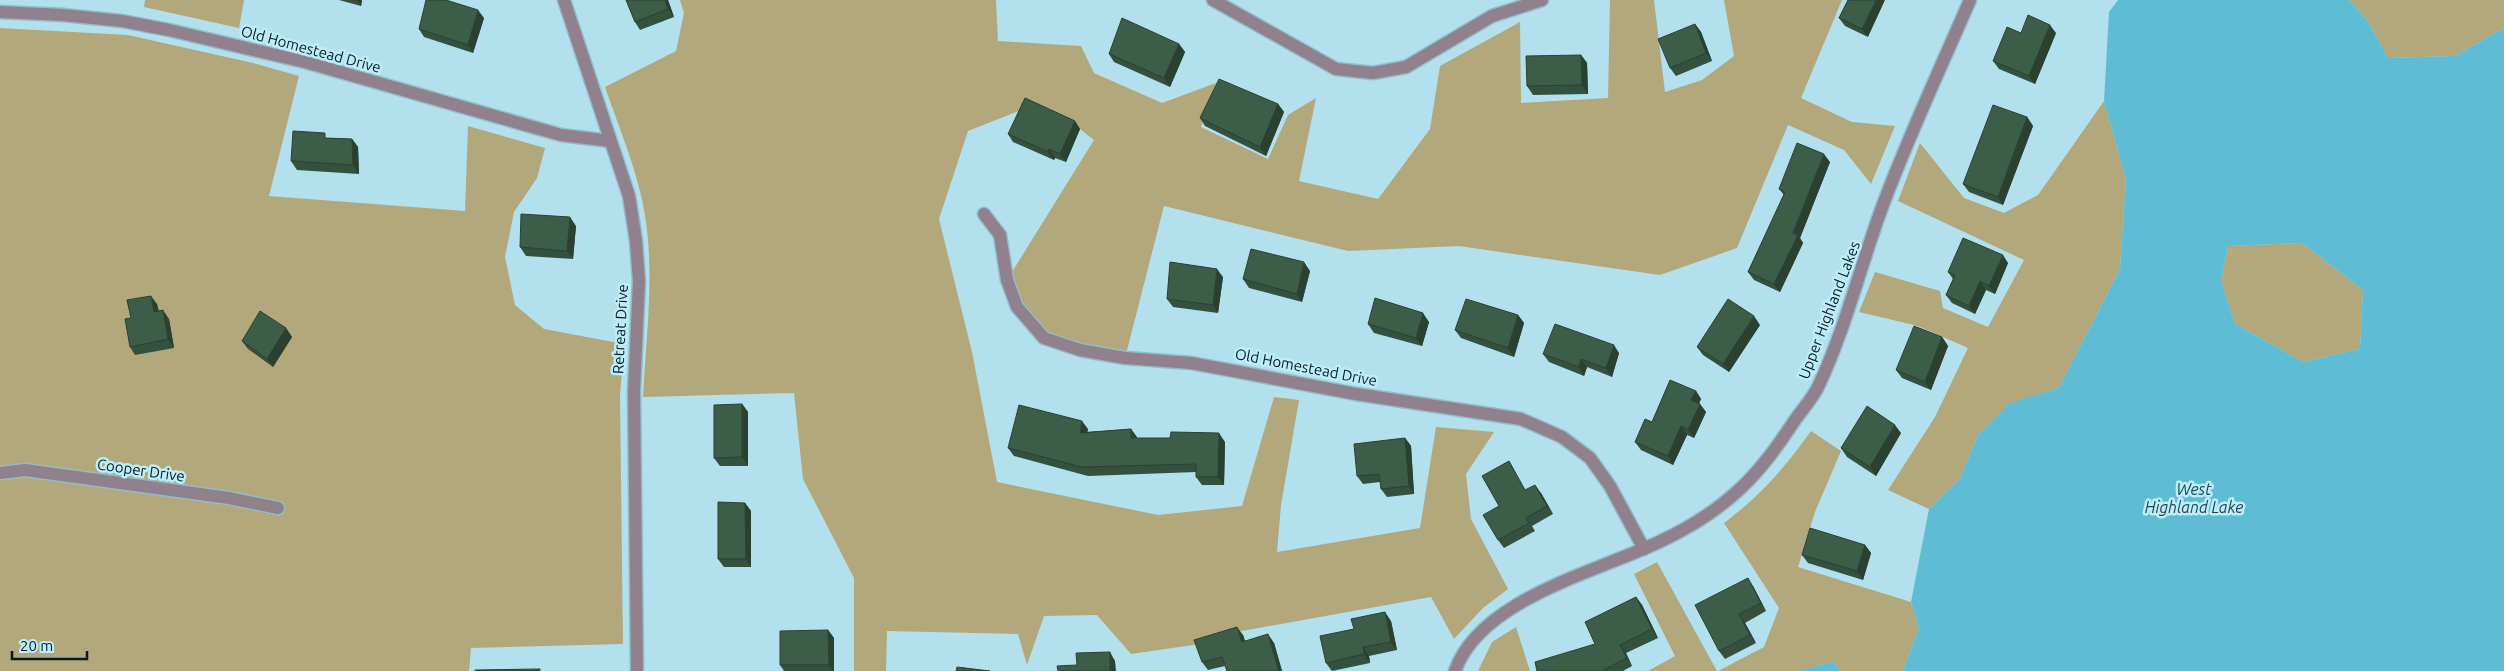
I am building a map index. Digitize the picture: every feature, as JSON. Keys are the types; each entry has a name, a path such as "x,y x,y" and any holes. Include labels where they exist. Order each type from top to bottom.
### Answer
{"street":[{"name":"Retreat Drive","path":"564,0 629,196 639,281 634,391 638,671"},
{"path":"1213,0 1336,69 1373,73 1406,67 1492,16 1542,0"},
{"name":"Upper Highland Lakes","path":"1455,671 1459,658 1488,624 1520,601 1644,549 1708,516 1743,486 1779,446 1817,390 1862,273 1883,204 1915,122 1970,0"},
{"name":"Old Homestead Drive","path":"0,12 63,15 122,21 169,30 306,62 561,135 610,141"},
{"name":"Old Homestead Drive","path":"984,214 1000,235 1007,280 1017,307 1044,338 1080,350 1125,358 1191,363 1356,394 1521,419 1562,437 1590,458 1610,486 1644,549"},
{"name":"Cooper Drive","path":"0,473 25,470 229,498 278,508"}],"shaded area":[{"path":"145,0 244,0 239,28 144,7"},
{"path":"680,0 996,0 998,41 1081,46 1094,73 1162,103 1216,83 1201,127 1268,159 1288,115 1316,98 1299,181 1378,199 1430,129 1440,66 1520,22 1521,103 1608,98 1610,0 1654,0 1665,92 1702,80 1734,56 1724,0 1842,0 1801,98 1852,122 1895,126 1871,184 1844,150 1788,125 1737,248 1660,275 1459,246 1348,251 1164,206 1125,358 1044,338 1007,280 1094,140 1080,129 1031,106 968,131 939,219 972,352 997,482 1158,515 1242,506 1274,397 1299,400 1281,505 1277,552 1420,528 1436,427 1494,432 1466,474 1471,519 1508,589 1483,608 1454,639 1431,597 1242,631 1193,645 1131,654 1097,615 1044,616 1027,665 1018,634 887,631 886,671 854,671 854,578 803,479 794,393 643,397 649,288 646,222 634,171 605,87 676,51 684,13"},
{"path":"2349,0 2504,0 2504,28 2455,56 2388,58 2367,20"},
{"path":"0,28 128,35 253,63 299,76 269,196 465,211 468,126 545,148 537,178 514,212 505,257 515,305 544,329 624,344 620,396 623,644 471,648 469,671 0,671"},
{"path":"2104,101 2126,179 2120,269 2059,388 2010,404 1978,435 1960,479 1929,509 1888,490 1935,417 1968,348 1918,326 1859,312 1875,272 1940,291 1943,308 1988,327 2024,260 1898,201 1920,143 1964,198 2004,213 2038,195"},
{"path":"2302,243 2363,290 2360,349 2303,362 2235,324 2221,281 2228,246"},
{"path":"1811,431 1841,451 1815,512 1798,567 1911,602 1919,628 1903,671 1840,671 1834,662 1799,671 1718,671 1764,647 1779,608 1724,523 1750,502 1771,481"},
{"path":"1657,562 1717,671 1648,671 1675,656 1634,574"},
{"path":"1516,627 1530,671 1478,671 1492,642"}],"water":[{"name":"West Highland Lake","path":"2118,0 2349,0 2367,20 2388,58 2455,56 2504,28 2504,671 1903,671 1919,628 1911,602 1929,509 1960,479 1978,435 2010,403 2059,388 2120,269 2126,179 2104,101 2109,12","holes":["2302,243 2363,290 2360,349 2303,362 2235,324 2221,281 2228,246"]},
{"path":"1834,662 1840,671 1799,671"}],"building":[{"path":"426,0 446,0 478,10 468,45 419,29"},
{"path":"626,0 665,0 668,9 635,22"},
{"path":"1848,0 1876,0 1862,29 1839,18"},
{"path":"2028,15 2050,25 2029,76 1993,61 2007,27 2021,33"},
{"path":"1122,18 1179,44 1164,78 1109,54"},
{"path":"1695,24 1706,53 1670,68 1658,39"},
{"path":"1581,55 1582,85 1527,86 1526,56"},
{"path":"1219,79 1278,104 1260,147 1200,118"},
{"path":"1025,98 1075,121 1060,154 1049,149 1048,152 1008,134"},
{"path":"1993,105 2027,117 1998,197 1963,184"},
{"path":"293,131 325,133 325,138 352,139 353,165 291,161"},
{"path":"1797,143 1824,154 1793,233 1798,235 1774,284 1748,272 1785,192 1779,189"},
{"path":"521,214 570,217 567,251 520,247"},
{"path":"1963,238 2003,255 1989,286 1980,281 1969,306 1946,295 1955,275 1948,272"},
{"path":"1251,249 1304,262 1297,294 1243,279"},
{"path":"1170,262 1217,269 1213,305 1167,299"},
{"path":"151,296 154,312 163,310 168,339 130,347 125,319 131,318 127,300"},
{"path":"1375,298 1423,313 1416,338 1368,324"},
{"path":"1466,299 1518,315 1508,348 1455,330"},
{"path":"1728,299 1754,316 1723,364 1697,347"},
{"path":"260,311 286,328 267,359 242,341"},
{"path":"1555,324 1614,345 1606,368 1581,359 1579,367 1543,354"},
{"path":"1914,326 1942,337 1925,382 1896,370"},
{"path":"1670,380 1696,391 1691,400 1700,404 1688,430 1681,426 1668,456 1635,442 1645,419 1652,422"},
{"path":"742,404 742,457 714,458 714,405"},
{"path":"1019,405 1082,421 1080,433 1131,429 1131,438 1170,438 1171,432 1219,433 1218,477 1196,477 1196,464 1082,467 1008,448"},
{"path":"1867,406 1895,425 1870,467 1841,448"},
{"path":"1405,438 1409,486 1381,489 1379,474 1357,476 1354,444"},
{"path":"1509,461 1525,490 1535,485 1547,506 1526,518 1529,523 1498,540 1483,515 1499,506 1482,476"},
{"path":"718,502 745,503 746,559 718,559"},
{"path":"1810,528 1865,545 1857,571 1802,555"},
{"path":"1748,578 1761,603 1739,614 1750,635 1719,651 1695,605"},
{"path":"1636,597 1652,629 1620,645 1627,658 1601,671 1537,671 1535,662 1595,644 1585,622"},
{"path":"1385,612 1391,642 1363,647 1364,654 1326,663 1320,636 1354,629 1351,619"},
{"path":"1237,627 1242,642 1268,634 1279,671 1227,671 1222,657 1202,662 1194,640"},
{"path":"828,630 829,665 780,665 780,631"},
{"path":"1110,652 1110,671 1058,671 1057,666 1077,665 1076,653"},
{"path":"957,667 990,671 956,671"},
{"path":"540,669 540,671 475,671 475,670"}]}
